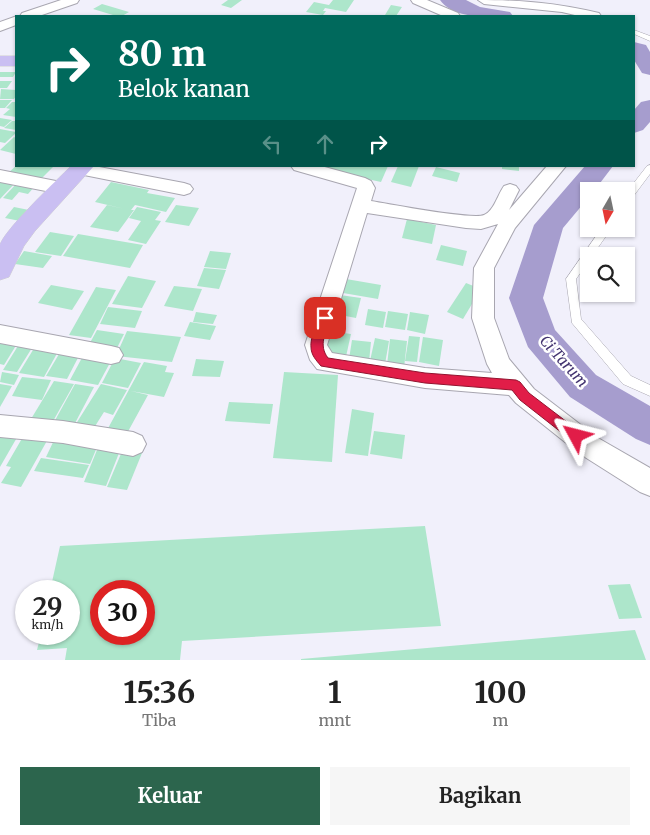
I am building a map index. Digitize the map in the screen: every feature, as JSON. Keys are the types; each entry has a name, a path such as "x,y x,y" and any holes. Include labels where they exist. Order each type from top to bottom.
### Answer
{"main road":[{"path":"0,61 15,61"},
{"path":"0,271 13,243 22,231 81,168"}],"street":[{"path":"30,15 73,0"},
{"path":"417,0 451,15"},
{"path":"484,0 562,8 590,15"},
{"path":"0,27 15,20"},
{"path":"303,167 365,185 366,188 316,345 318,353 325,362 425,378 516,385"},
{"path":"556,167 507,225 484,268 482,318 499,364 524,396 589,446 650,483"},
{"path":"81,168 184,190"},
{"path":"0,176 61,188"},
{"path":"361,206 456,221 487,222 496,216 510,190"},
{"path":"0,334 111,355"},
{"path":"0,426 63,432 133,444"}],"lane":[{"path":"635,32 650,40"},
{"path":"635,188 650,168"},
{"path":"600,238 571,280 576,320 627,380 650,391"}],"building":[{"path":"228,0 242,0 231,8 221,5"},
{"path":"333,0 354,0 346,12 325,8 323,11 326,11 323,15 306,12 314,2 329,5"},
{"path":"102,4 129,12 124,15 113,15 93,9"},
{"path":"391,5 402,7 397,15 385,15"},
{"path":"0,72 15,72 13,77 0,77"},
{"path":"0,81 12,81 7,88 0,88"},
{"path":"1,89 15,90 14,99 0,99"},
{"path":"0,100 12,100 5,108 0,108"},
{"path":"12,102 15,102 15,117 3,115 10,109 6,108"},
{"path":"0,118 12,120 4,127 0,126"},
{"path":"12,121 15,121 15,130 4,128"},
{"path":"0,129 15,132 5,143 0,142"},
{"path":"14,137 15,138 15,154 0,150"},
{"path":"15,167 53,167 39,181 8,173"},
{"path":"313,167 388,167 381,182"},
{"path":"398,167 419,167 411,187 391,182"},
{"path":"436,167 460,173 457,182 432,176"},
{"path":"502,167 519,167 519,171 502,169"},
{"path":"0,179 16,182 0,199"},
{"path":"18,182 36,185 28,194 19,192 12,200 3,198"},
{"path":"111,182 149,190 147,193 175,198 166,212 135,205 131,210 134,210 118,232 90,227 107,205 125,209 95,202"},
{"path":"176,205 199,208 189,226 165,222"},
{"path":"14,207 29,210 20,221 5,218"},
{"path":"137,207 161,212 155,220 161,221 146,244 128,240 141,221 129,218"},
{"path":"407,219 436,225 432,244 402,238"},
{"path":"50,232 74,236 61,256 35,252"},
{"path":"78,234 143,245 130,268 63,256"},
{"path":"441,245 467,251 463,266 436,260"},
{"path":"24,251 52,256 43,268 15,264"},
{"path":"210,251 231,253 226,269 204,267"},
{"path":"204,268 226,270 219,289 197,286"},
{"path":"128,276 156,281 142,308 112,304"},
{"path":"346,279 381,285 378,299 343,293"},
{"path":"466,283 481,289 463,319 447,312"},
{"path":"51,285 84,291 72,310 38,303"},
{"path":"174,286 202,289 193,311 164,306"},
{"path":"96,287 116,290 91,338 69,335"},
{"path":"340,295 361,298 356,318 335,314"},
{"path":"108,307 142,311 135,328 100,324"},
{"path":"368,309 386,312 383,328 365,325"},
{"path":"388,311 408,314 405,330 385,327"},
{"path":"196,312 217,315 213,324 193,322"},
{"path":"410,312 429,315 425,334 407,330"},
{"path":"190,322 216,326 210,340 184,336"},
{"path":"97,330 124,334 114,354 86,350"},
{"path":"127,331 181,337 172,362 116,356"},
{"path":"330,331 351,334 345,361 323,357"},
{"path":"409,336 420,337 417,362 405,361"},
{"path":"0,337 20,339 4,365 0,364"},
{"path":"423,337 443,340 439,366 419,362"},
{"path":"375,338 389,341 385,364 370,361"},
{"path":"390,339 407,341 404,368 387,365"},
{"path":"352,340 371,342 369,362 349,359"},
{"path":"21,341 35,343 17,372 3,370"},
{"path":"36,345 60,348 44,377 19,373"},
{"path":"62,349 81,352 67,379 46,376"},
{"path":"84,354 112,359 98,385 70,380"},
{"path":"115,358 141,363 128,388 102,383"},
{"path":"196,359 224,361 220,377 192,376"},
{"path":"144,362 167,366 165,372 174,373 164,397 131,391 148,395 125,437 106,432"},
{"path":"2,372 19,375 14,385 0,382"},
{"path":"284,372 338,375 332,462 273,458"},
{"path":"22,377 51,380 42,400 12,396"},
{"path":"54,381 74,384 52,423 31,419"},
{"path":"0,384 12,386 0,407"},
{"path":"75,384 94,387 73,427 53,424"},
{"path":"101,384 127,390 113,415 104,412 92,431 74,427"},
{"path":"229,402 273,404 270,424 225,421"},
{"path":"352,409 374,413 368,456 345,453"},
{"path":"374,431 405,435 402,459 370,454"},
{"path":"0,433 19,434 0,467"},
{"path":"57,434 100,440 90,464 46,457"},
{"path":"24,435 48,439 21,487 1,483 11,467 6,466"},
{"path":"99,445 121,448 106,486 84,482"},
{"path":"123,449 142,453 127,490 107,487"},
{"path":"41,458 89,465 83,478 34,471"},
{"path":"425,526 441,626 182,641 180,660 65,660 67,648 37,650 38,645 80,645 80,580 52,580 60,546"},
{"path":"630,584 642,618 619,619 608,585"},
{"path":"635,630 646,660 301,660 301,659"}],"waterway":[{"name":"Ci Tarum","path":"450,0 475,12 496,15"},
{"name":"Ci Tarum","path":"635,49 638,50 650,68"},
{"name":"Ci Tarum","path":"635,124 650,107"},
{"name":"Ci Tarum","path":"599,167 549,225 526,298 540,337 583,386 650,427"}],"route":[{"path":"325,318 316,345 318,353 325,362 425,378 516,385 524,396 576,436"}]}
